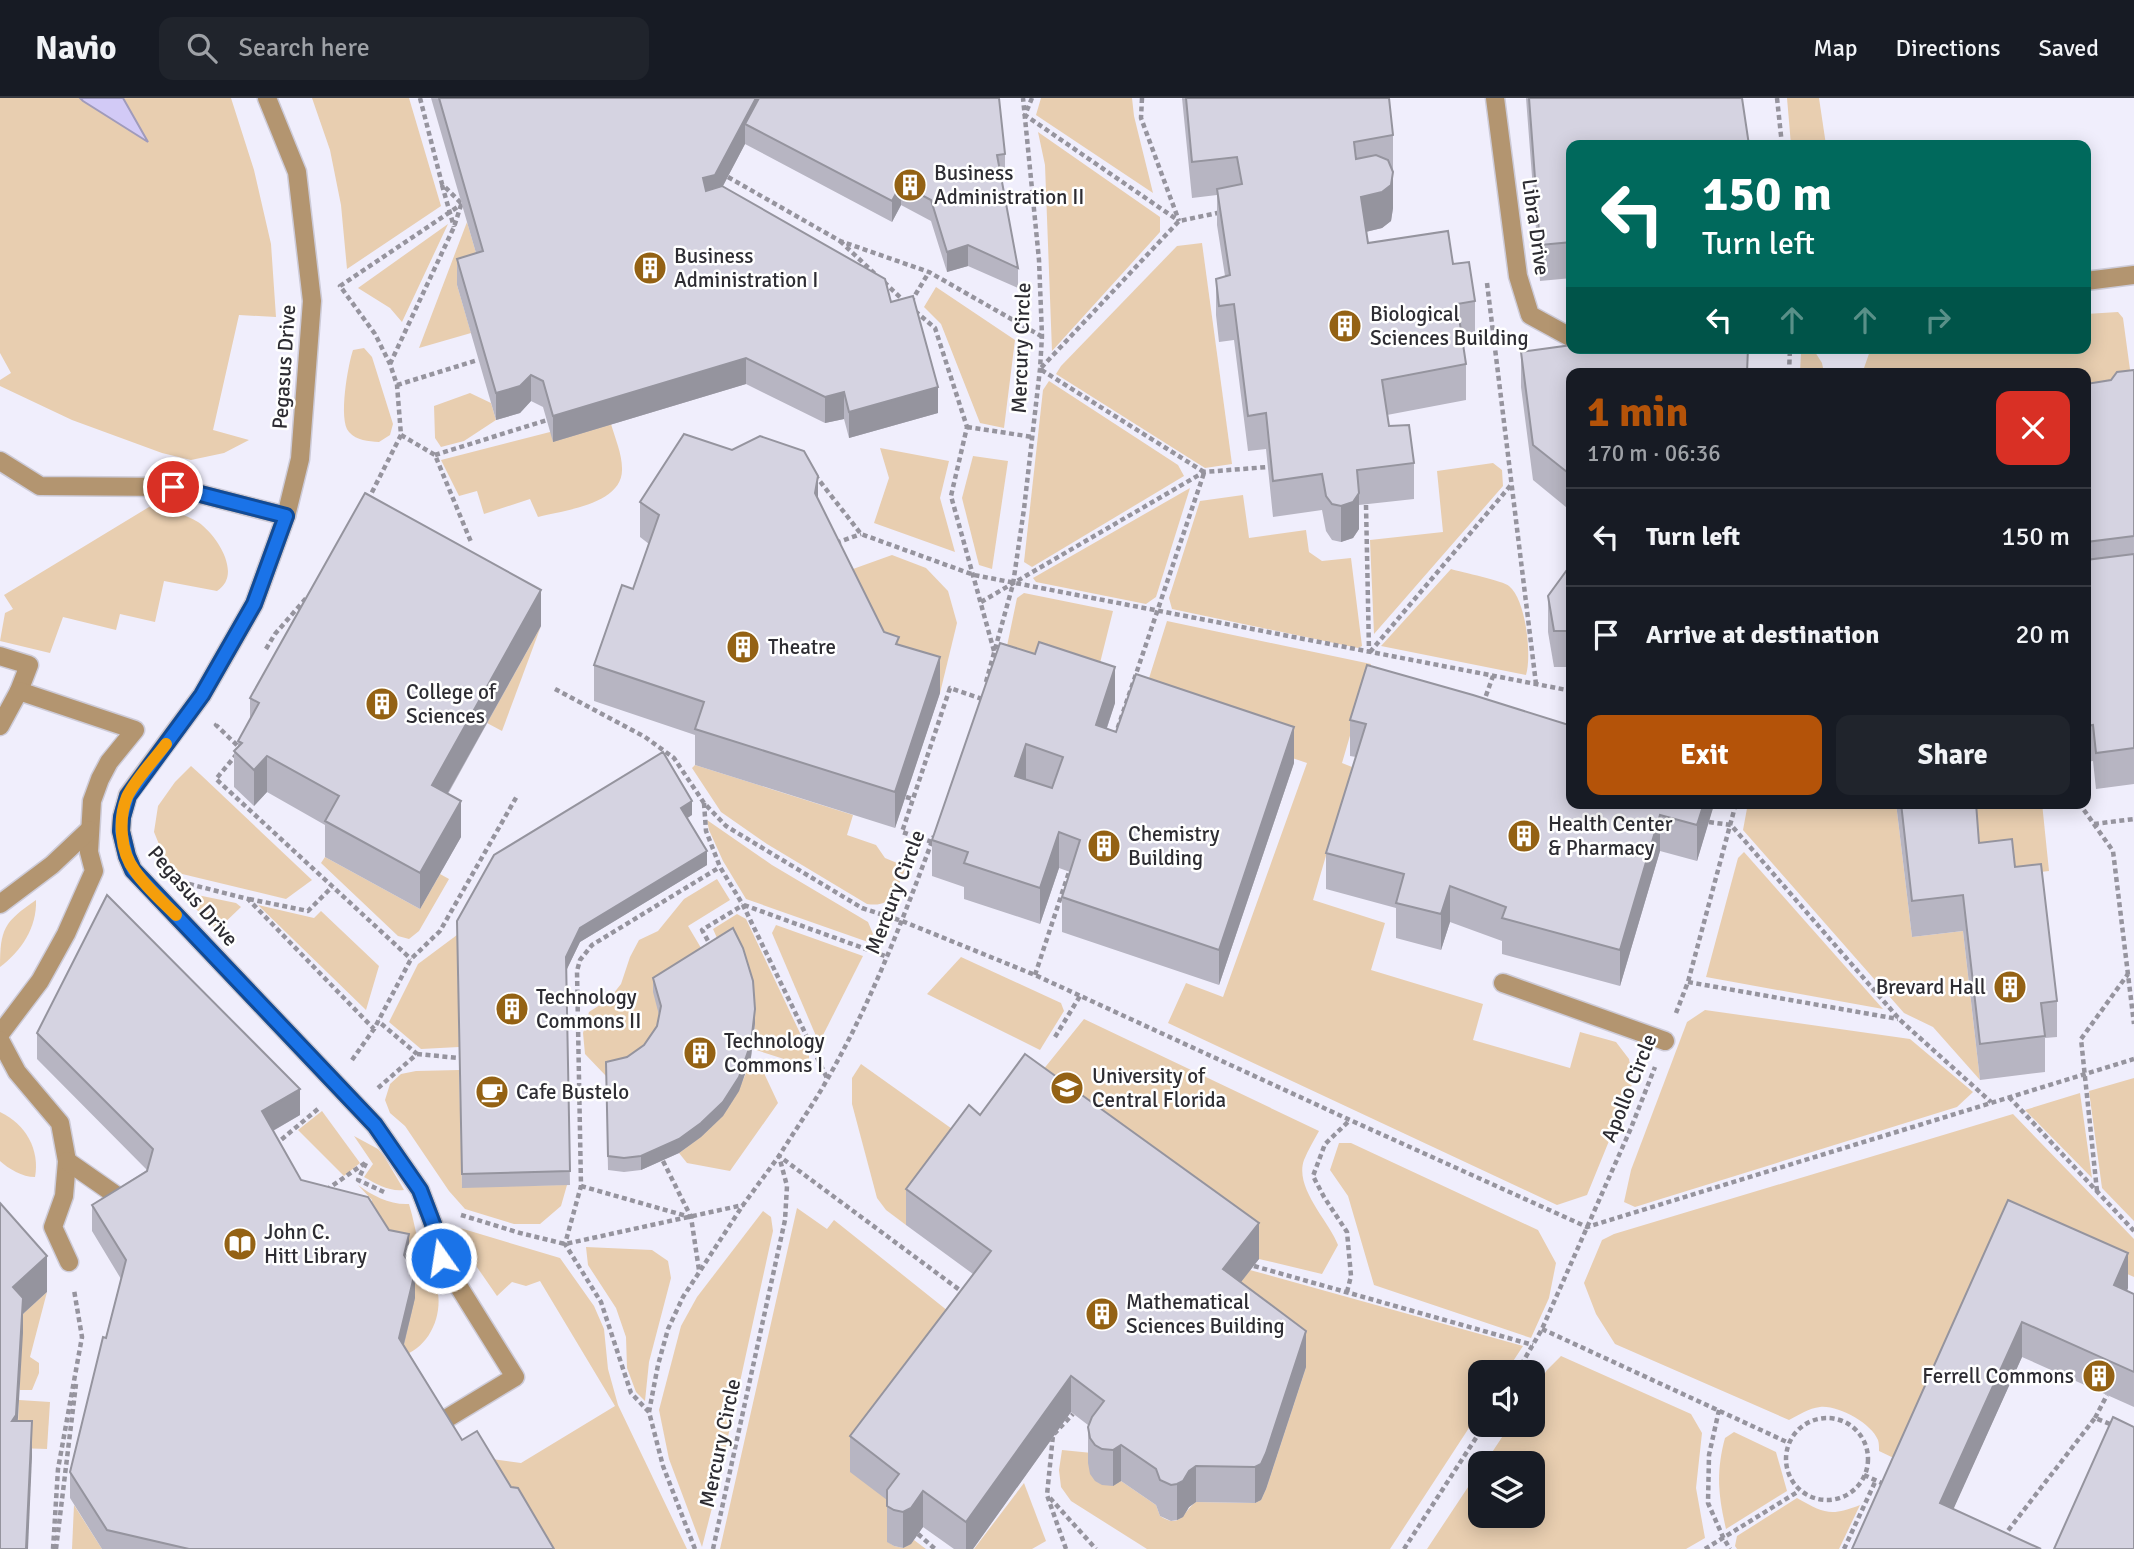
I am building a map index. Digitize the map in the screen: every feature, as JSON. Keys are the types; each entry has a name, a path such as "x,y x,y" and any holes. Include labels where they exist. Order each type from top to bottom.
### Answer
{"street":[{"name":"Pegasus Drive","path":"267,98 297,172 312,301 300,459 286,516 254,604 202,695 128,796 122,817 123,839 133,870 375,1125 420,1190 433,1224 441,1258 515,1377 436,1425"},
{"name":"Libra Drive","path":"1495,98 1518,276 1530,315 1566,335"},
{"path":"2091,280 2134,275"},
{"path":"0,461 40,486 173,487 286,516"},
{"path":"0,656 29,665 19,691 0,726"},
{"path":"0,1034 40,981 66,934 94,871 89,852 92,801 109,762 135,730 19,691"},
{"path":"0,904 52,864 89,830"},
{"path":"1503,983 1665,1041"},
{"path":"0,1040 17,1072 60,1122 67,1161 64,1196 53,1227 69,1262"},
{"path":"67,1161 132,1206"}],"path":[{"path":"420,98 454,227"},
{"name":"Mercury Circle","path":"979,709 1013,584 1040,369 1042,336 1039,260 1023,98"},
{"path":"1032,98 1025,115 1179,221"},
{"path":"1142,98 1141,118 1179,221"},
{"path":"1777,98 1781,140"},
{"path":"728,177 840,241 929,272 1042,336"},
{"path":"442,184 462,204"},
{"path":"367,503 401,435 397,385 390,364 374,334 341,286 462,204"},
{"path":"390,364 454,227 462,204"},
{"path":"1204,472 1040,369 1179,221 1228,211"},
{"path":"840,241 935,328 967,427 951,496 995,651"},
{"path":"909,306 929,272"},
{"path":"1486,278 1536,684"},
{"path":"397,385 478,360"},
{"path":"435,455 547,420"},
{"path":"967,427 1033,437"},
{"path":"401,435 435,455 471,542"},
{"path":"981,602 1204,472 1268,467"},
{"path":"804,471 816,476 861,534 974,575 1566,690"},
{"path":"1114,738 1204,472"},
{"path":"1369,652 1511,485"},
{"path":"1366,505 1369,652"},
{"path":"825,547 861,534"},
{"path":"260,657 275,634 310,593"},
{"path":"1481,709 1493,676"},
{"path":"932,842 902,832 950,688 982,699"},
{"path":"555,689 645,737 674,758 704,803 726,826 862,908 902,921 1035,975 1587,1227 2134,1059"},
{"path":"209,734 224,714"},
{"path":"931,718 939,720"},
{"path":"216,725 241,749 216,779 411,959"},
{"path":"248,899 374,1029 411,959 440,931 517,796"},
{"path":"906,797 913,799"},
{"path":"704,803 706,831 720,867 743,905 828,1078"},
{"name":"Apollo Circle","path":"1524,1360 1542,1329 1631,1128 1688,982 1735,809"},
{"path":"2083,809 2113,851 2134,1024"},
{"path":"2094,824 2134,819"},
{"path":"1709,822 1731,825 1900,1020 1992,1102"},
{"name":"Mercury Circle","path":"713,1549 785,1220 787,1186 779,1156 828,1078 888,957 936,830"},
{"path":"649,1412 631,1394 601,1302 565,1244 581,1186 577,971 580,960 592,945 720,867"},
{"path":"1035,975 1069,872"},
{"path":"178,881 308,911 332,887"},
{"path":"715,953 702,930 743,905"},
{"path":"743,905 888,957"},
{"path":"573,957 580,960"},
{"path":"2097,1191 2081,1039 2128,974"},
{"path":"1688,982 1900,1020"},
{"path":"1055,1037 1080,996"},
{"path":"378,1021 417,1054 459,1058"},
{"path":"378,1088 417,1054"},
{"path":"2009,1097 2134,1231"},
{"path":"269,1150 323,1104"},
{"path":"1347,1292 1350,1276 1347,1232 1313,1176 1325,1144 1350,1120"},
{"path":"358,1152 366,1163"},
{"path":"695,1549 663,1466 649,1412 658,1365 668,1329 683,1297 743,1205 779,1156 967,1295"},
{"path":"663,1161 691,1217 699,1271"},
{"path":"366,1163 358,1180 384,1192 403,1196 420,1190"},
{"path":"323,1192 366,1163"},
{"path":"581,1186 691,1217"},
{"path":"458,1214 565,1244 743,1205"},
{"path":"1254,1266 1533,1345"},
{"path":"55,1549 58,1469 82,1337 73,1287"},
{"path":"1542,1329 1789,1443"},
{"path":"1999,1549 2004,1537 2095,1418 2107,1395"},
{"path":"1719,1410 1709,1455 1708,1503 1730,1549"},
{"path":"1066,1549 1047,1494 1053,1435 1073,1414"},
{"path":"1834,1417 1847,1422 1866,1442 1869,1456 1862,1482 1841,1498 1828,1500 1799,1491 1787,1470 1789,1443 1796,1431 1807,1422 1834,1417"},
{"path":"2095,1418 2124,1430"},
{"path":"1405,1549 1477,1437"},
{"path":"1864,1475 1895,1489"},
{"path":"1844,1549 1876,1480"},
{"path":"1705,1549 1799,1491"},
{"path":"1047,1494 1096,1549"},
{"path":"1993,1533 2004,1537"},
{"path":"918,1534 934,1549"}],"shaded area":[{"path":"0,98 80,98 147,141 123,98 231,98 254,170 271,244 276,317 239,315 213,430 249,440 224,453 191,460 162,453 72,420 0,386 0,380 11,373 0,353"},
{"path":"80,98 123,98 148,142 83,101"},
{"path":"312,98 409,98 441,206 347,269 341,205 330,150"},
{"path":"1041,98 1132,98 1153,193 1036,115"},
{"path":"1787,98 1819,98 1825,140 1791,140"},
{"path":"1038,132 1160,217 1160,232 1052,351 1045,165"},
{"path":"467,222 483,277 457,285 471,333 419,348"},
{"path":"448,224 402,322 390,308 358,288"},
{"path":"1202,243 1232,464 1205,468 1056,374 1177,246"},
{"path":"936,287 1015,340 1004,428 980,423 941,324 924,307"},
{"path":"2118,312 2123,318 2131,377 2091,414 2091,368 1864,368 1869,354 2091,354 2091,314"},
{"path":"364,348 372,357 393,424 390,435 379,442 352,435 344,416 353,350"},
{"path":"1801,354 1816,354 1823,368 1800,368"},
{"path":"1049,381 1178,465 1184,476 1032,567 1024,562 1043,390"},
{"path":"470,393 491,403 496,420 464,441 441,447 435,438 434,406"},
{"path":"611,424 622,468 620,480 614,490 577,508 538,517 530,499 484,514 477,491 459,496 441,460 550,432"},
{"path":"880,448 949,461 940,498 955,552 874,523 889,478"},
{"path":"973,456 1008,461 992,569 979,565 962,498"},
{"path":"1493,463 1502,470 1503,486 1374,634 1370,540 1443,532 1437,471"},
{"path":"1190,488 1156,597 1146,604 1036,582 1033,578"},
{"path":"1243,495 1249,538 1306,530 1309,552 1322,561 1351,558 1362,646 1358,648 1172,609 1169,598 1200,501"},
{"path":"149,507 193,519 213,536 224,555 228,575 217,591 164,581 155,622 120,614 116,630 63,617 50,653 0,641 5,613 13,609 4,595"},
{"path":"892,555 926,568 948,591 957,623 940,693 896,680 839,576"},
{"path":"1451,569 1505,584 1515,593 1526,628 1526,675 1381,646"},
{"path":"1024,593 1113,611 1097,675 1007,646 1017,598"},
{"path":"1167,621 1371,664 1342,763 1352,767 1313,900 1385,923 1371,970 1483,1004 1473,1040 1570,1068 1580,1032 1616,1042 1629,1059 1633,1082 1587,1195 1557,1205 1168,1023 1186,983 1223,997 1307,763 1140,707"},
{"path":"541,626 502,731 487,723"},
{"path":"695,765 853,815 847,835 876,845 885,858 902,865 905,870 892,896 883,903 867,904 767,844 721,812 692,768"},
{"path":"191,766 312,880 286,899 178,873 163,854 154,832 158,806 175,782"},
{"path":"1747,809 1897,809 1912,937 1963,931 1980,1080 1933,1027 1904,1013 1743,830"},
{"path":"1973,809 2043,809 2049,871 1979,879"},
{"path":"707,820 772,865 868,922 873,934 868,942 746,899 723,861"},
{"path":"1744,852 1883,1009 1706,977 1738,858"},
{"path":"325,857 420,909 440,874 449,879 419,931 409,939 398,936 321,863"},
{"path":"717,879 730,900 688,926 707,958 661,1020 657,1040 627,1071 606,1076 585,1054 583,1033 589,1012 609,999 621,984 639,940 658,931 684,899"},
{"path":"178,891 236,903 241,907 217,930"},
{"path":"36,900 31,929 15,954 0,967 1,944 6,927 17,914"},
{"path":"258,905 314,918 321,911 379,966 366,1010"},
{"path":"737,914 746,919 809,1052 809,1067 753,1049 755,1023 713,929"},
{"path":"776,925 863,956 819,1043 772,933"},
{"path":"457,935 459,1047 421,1049 389,1022 418,964"},
{"path":"961,957 1061,1003 1064,1011 1040,1050 927,994"},
{"path":"1705,1010 1910,1039 1973,1092 1957,1107 1635,1207 1624,1202 1631,1170 1687,1022"},
{"path":"1084,1019 1319,1131 1304,1160 1302,1171 1308,1193 1338,1245 1322,1274 1259,1259 1030,1086"},
{"path":"861,1064 969,1141 906,1225 886,1210 877,1198 852,1104 852,1078"},
{"path":"749,1066 763,1071 778,1103 730,1171 687,1163 679,1153 722,1116"},
{"path":"459,1070 462,1187 567,1185 561,1206 540,1224 514,1224 465,1209 449,1191 405,1126 390,1113 385,1100 390,1084 401,1074"},
{"path":"2134,1078 2134,1221 2102,1188 2089,1091"},
{"path":"2080,1093 2092,1178 2025,1110"},
{"path":"322,1111 360,1163 344,1176 298,1130"},
{"path":"0,1112 17,1123 29,1139 35,1157 35,1177 16,1172 0,1161"},
{"path":"2013,1114 2134,1239 2134,1277 2011,1222 1900,1461 1879,1451 1878,1441 1869,1427 1844,1412 1820,1407 1789,1420 1615,1344 1596,1314 1584,1283 1602,1240 1614,1234"},
{"path":"354,1136 378,1149 404,1190 388,1189 364,1177 373,1164"},
{"path":"1339,1143 1351,1143 1538,1230 1556,1263 1549,1298 1531,1338 1374,1285 1348,1196 1330,1170"},
{"path":"358,1185 382,1199 409,1204 421,1252 434,1277 438,1292 437,1315 428,1336 412,1352 401,1356 367,1219 372,1200"},
{"path":"797,1208 827,1229 834,1220 963,1323 899,1510 887,1526 888,1542 894,1546 903,1548 914,1540 926,1549 720,1549"},
{"path":"763,1211 771,1217 773,1231 702,1547 669,1459 659,1410 681,1326 697,1297"},
{"path":"460,1228 560,1258 594,1306 604,1329 608,1369 618,1405 687,1549 538,1549 477,1457 521,1463 615,1406 540,1281 526,1286 512,1282 497,1296 463,1247"},
{"path":"586,1247 652,1250 668,1261 671,1278 649,1362 645,1401 636,1392 627,1368 626,1337 616,1308 588,1265"},
{"path":"1250,1270 1523,1346 1514,1360 1468,1360 1468,1429 1390,1549 1147,1549 1071,1501 1061,1487 1059,1470 1062,1450 1092,1453 1121,1481 1156,1505 1160,1516 1167,1520 1181,1518 1196,1502 1255,1503 1261,1500 1306,1367 1223,1305"},
{"path":"47,1292 30,1357 39,1363 39,1373 32,1390 20,1390 13,1323"},
{"path":"1561,1356 1691,1414 1702,1433 1696,1488 1705,1538 1686,1549 1427,1549 1468,1487 1468,1528 1545,1528 1545,1451 1493,1451 1502,1437 1545,1437 1547,1370"},
{"path":"19,1400 50,1402 47,1449 17,1448"},
{"path":"1734,1432 1776,1452 1787,1491 1726,1529 1719,1472 1725,1438"},
{"path":"1024,1483 1046,1541 1032,1549 974,1549"},
{"path":"1797,1498 1827,1512 1860,1505 1839,1549 1737,1549 1737,1536"},
{"path":"74,1505 102,1549 72,1549"}],"building":[{"name":"Business Administration I","path":"439,98 756,98 715,175 703,178 706,191 722,186 885,279 891,302 913,296 938,387 849,412 844,392 825,397 746,358 553,416 543,381 531,375 520,386 496,393 457,259 483,251"},
{"name":"Business Administration II","path":"759,98 999,98 1005,154 997,155 1018,268 968,245 947,252 931,200 901,184 892,201 745,124"},
{"name":"Biological Sciences Building","path":"1186,98 1389,98 1393,135 1354,142 1356,159 1376,155 1388,160 1393,172 1391,185 1382,192 1361,197 1368,243 1448,231 1453,264 1469,262 1475,301 1457,304 1466,364 1382,380 1389,426 1409,425 1414,463 1357,470 1359,493 1353,502 1341,506 1332,504 1326,496 1322,474 1273,481 1266,413 1248,416 1234,304 1219,306 1216,279 1230,275 1217,189 1242,184 1237,157 1192,162"},
{"path":"1529,98 1742,98 1748,140 1566,140 1566,243 1540,245"},
{"path":"1566,346 1566,354 1748,354 1747,368 1566,368 1566,471 1533,445 1521,352"},
{"path":"2134,370 2134,536 2091,541 2091,383 2111,380 2117,372"},
{"name":"Theatre","path":"684,434 732,450 760,436 804,451 818,476 815,493 884,632 899,637 896,644 940,657 895,792 695,729 704,702 594,665 622,585 633,589 659,515 640,502"},
{"name":"College of Sciences","path":"365,493 541,590 432,785 461,801 420,873 325,821 339,796 267,756 254,770 234,751 242,743 238,741 259,703 250,698"},
{"path":"2134,554 2134,748 2096,753 2091,725 2091,559"},
{"path":"1566,571 1566,631 1554,631 1548,596"},
{"name":"Chemistry Building","path":"1039,642 1115,667 1096,725 1116,732 1136,674 1294,727 1219,950 1062,897 1080,840 1059,832 1040,888 964,863 968,852 932,840 1000,643 1035,654","holes":["1026,744 1063,757 1052,788 1015,776"]},
{"name":"Health Center & Pharmacy","path":"1367,665 1566,724 1566,809 1702,809 1697,825 1660,815 1620,950 1502,918 1506,907 1450,886 1441,914 1396,903 1404,874 1326,853 1366,724 1350,720"},
{"name":"Technology Commons II","path":"663,752 692,801 681,808 707,851 580,928 566,957 570,1171 462,1174 457,921 494,855"},
{"name":"Brevard Hall","path":"1902,809 1976,809 1979,843 2012,839 2015,867 2041,864 2057,1001 2041,1003 2045,1036 1980,1044 1963,895 1912,901"},
{"name":"John C. Hitt Library","path":"107,895 300,1089 262,1111 301,1180 368,1197 389,1230 409,1234 404,1255 415,1272 399,1338 462,1440 477,1431 511,1487 518,1488 554,1549 189,1549 107,1530 70,1472 103,1337 106,1338 126,1260 92,1205 147,1171 153,1149 37,1033"},
{"name":"Technology Commons I","path":"733,928 743,948 753,981 755,1009 751,1043 739,1077 723,1102 679,1139 641,1156 608,1156 606,1062 627,1057 644,1045 657,1026 661,1006 653,978"},
{"name":"Mathematical Sciences Building","path":"1025,1054 1259,1223 1223,1269 1306,1331 1266,1453 1261,1464 1255,1467 1196,1466 1177,1484 1171,1485 1160,1480 1156,1469 1121,1445 1113,1450 1095,1445 1090,1438 1088,1427 1104,1401 1071,1376 966,1522 923,1491 911,1508 903,1512 894,1510 887,1506 887,1490 899,1474 850,1436 991,1251 906,1189 969,1105 980,1115"},
{"name":"Ferrell Commons","path":"2008,1200 2128,1253 2114,1285 2134,1294 2134,1372 2022,1322 1940,1503 2041,1549 1852,1549"},
{"path":"0,1203 47,1256 13,1287 23,1298 16,1415 12,1421 32,1421 26,1549 0,1549"},
{"path":"2113,1417 2134,1427 2134,1549 2054,1549"}],"slow traffic":[{"path":"166,744 128,796 121,831 133,870 176,915"}],"place":[{"name":"Business Administration II","path":"910,185"},
{"name":"Business Administration I","path":"650,268"},
{"name":"Biological Sciences Building","path":"1345,326"},
{"name":"Theatre","path":"743,647"},
{"name":"College of Sciences","path":"382,704"},
{"name":"Health Center & Pharmacy","path":"1524,836"},
{"name":"Chemistry Building","path":"1104,846"},
{"name":"Brevard Hall","path":"2010,987"},
{"name":"Technology Commons II","path":"512,1009"},
{"name":"Technology Commons I","path":"700,1053"},
{"name":"University of Central Florida","path":"1067,1088"},
{"name":"Cafe Bustelo","path":"492,1092"},
{"name":"John C. Hitt Library","path":"240,1244"},
{"name":"Mathematical Sciences Building","path":"1102,1314"},
{"name":"Ferrell Commons","path":"2099,1376"}],"route":[{"path":"173,487 286,516 254,604 202,695 128,796 121,831 127,856 133,870 375,1125 420,1190 433,1224 441,1258"}]}
